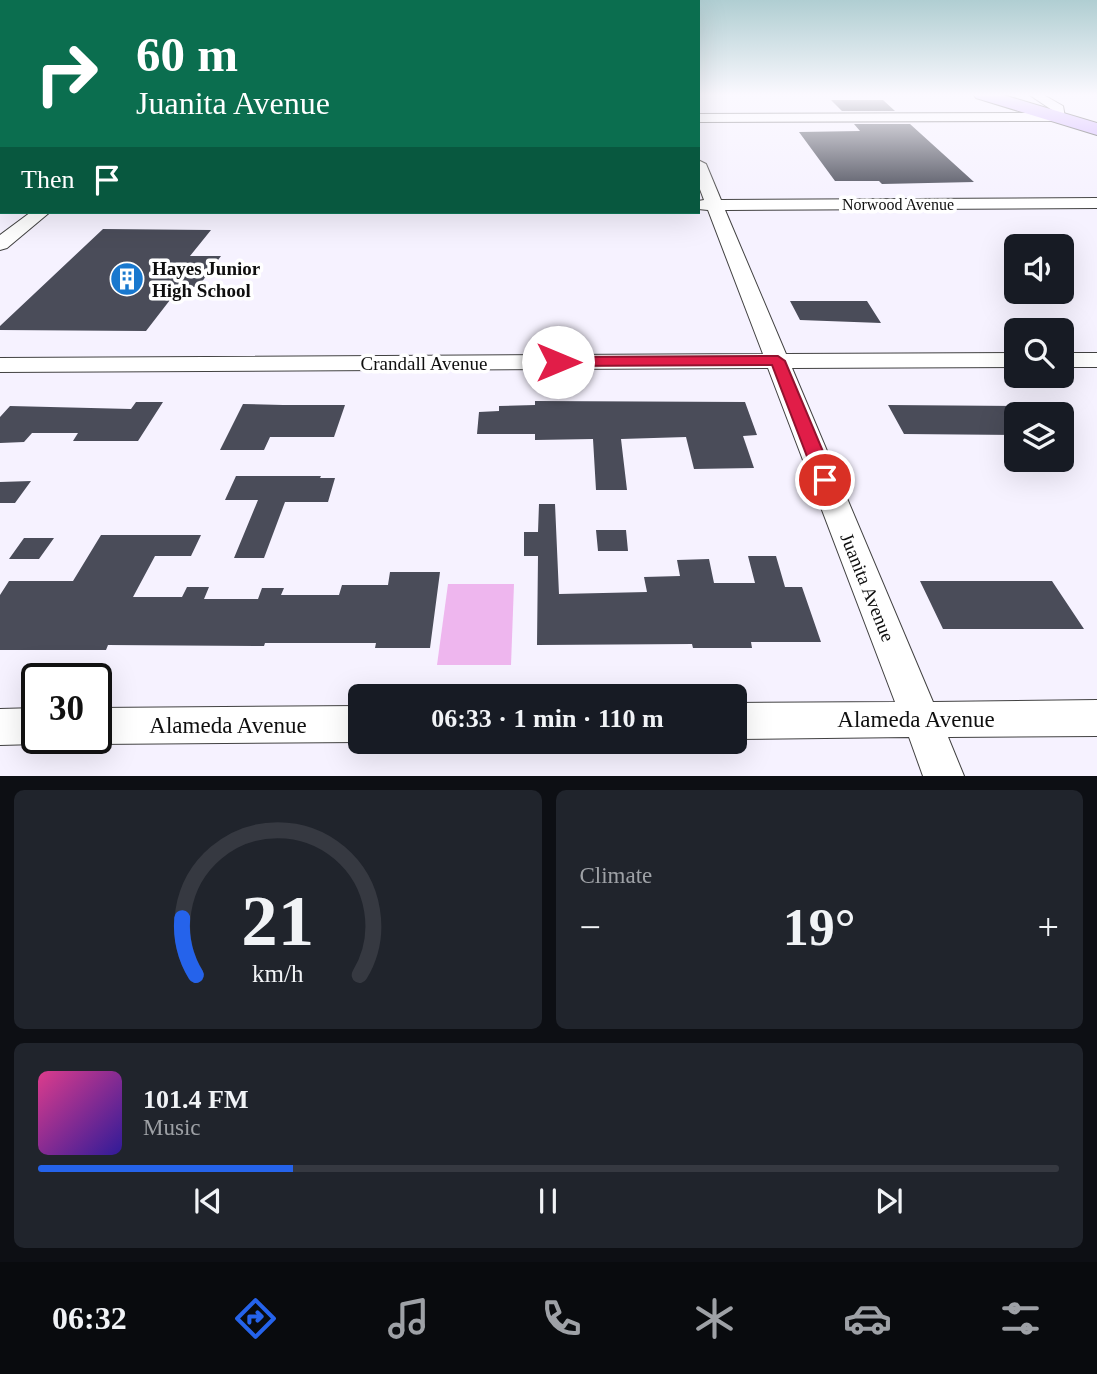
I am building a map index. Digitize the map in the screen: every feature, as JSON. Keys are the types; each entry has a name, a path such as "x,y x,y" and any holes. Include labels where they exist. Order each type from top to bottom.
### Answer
{"street":[{"name":"Juanita Avenue","path":"700,173 707,205 778,361 944,775"},
{"name":"Norwood Avenue","path":"707,205 1097,204"},
{"path":"0,244 38,214"},
{"name":"Crandall Avenue","path":"0,365 1004,360"},
{"path":"1074,360 1097,360"},
{"name":"Alameda Avenue","path":"747,721 1097,718"},
{"name":"Alameda Avenue","path":"112,726 348,724"},
{"path":"0,727 21,726"}],"shaded area":[{"path":"448,584 514,584 511,665 437,665"}],"building":[{"path":"917,130 974,182 882,184 879,181 835,181 799,132"},
{"name":"Hayes Junior High School","path":"103,229 211,230 190,256 221,256 198,287 180,287 146,331 0,330 0,326"},
{"path":"790,301 867,301 881,323 800,320"},
{"path":"535,401 745,402 757,435 743,436 754,468 694,469 686,437 621,439 627,490 596,490 593,439 535,440 535,434 477,434 479,412 499,411 499,406 535,405"},
{"path":"136,402 163,402 138,441 73,441 78,433 32,433 24,442 0,443 0,417 10,406 131,409"},
{"path":"243,404 345,405 334,437 270,437 264,450 220,450"},
{"path":"888,405 1004,406 1004,435 904,434"},
{"path":"236,476 335,478 328,502 285,502 264,558 234,558 258,500 225,500"},
{"path":"31,481 15,503 0,503 0,482"},
{"path":"539,504 555,504 559,594 647,592 644,577 680,576 677,560 709,559 714,583 755,583 748,556 776,556 785,587 802,587 821,642 751,642 752,648 693,648 692,644 537,645 538,556 524,556 524,532 538,532"},
{"path":"596,530 626,530 628,551 598,551"},
{"path":"101,535 201,535 191,556 155,556 133,597 182,597 187,587 209,587 204,599 258,599 262,588 284,588 281,595 339,595 342,585 388,585 390,572 440,572 430,648 375,648 376,643 265,643 264,646 108,645 106,650 0,650 0,595 9,581 73,581"},
{"path":"24,538 54,538 39,559 9,559"},
{"path":"920,581 1052,581 1084,629 943,629"}],"place":[{"name":"Hayes Junior High School","path":"127,279"}],"route":[{"path":"558,362 778,361 825,480"}]}
